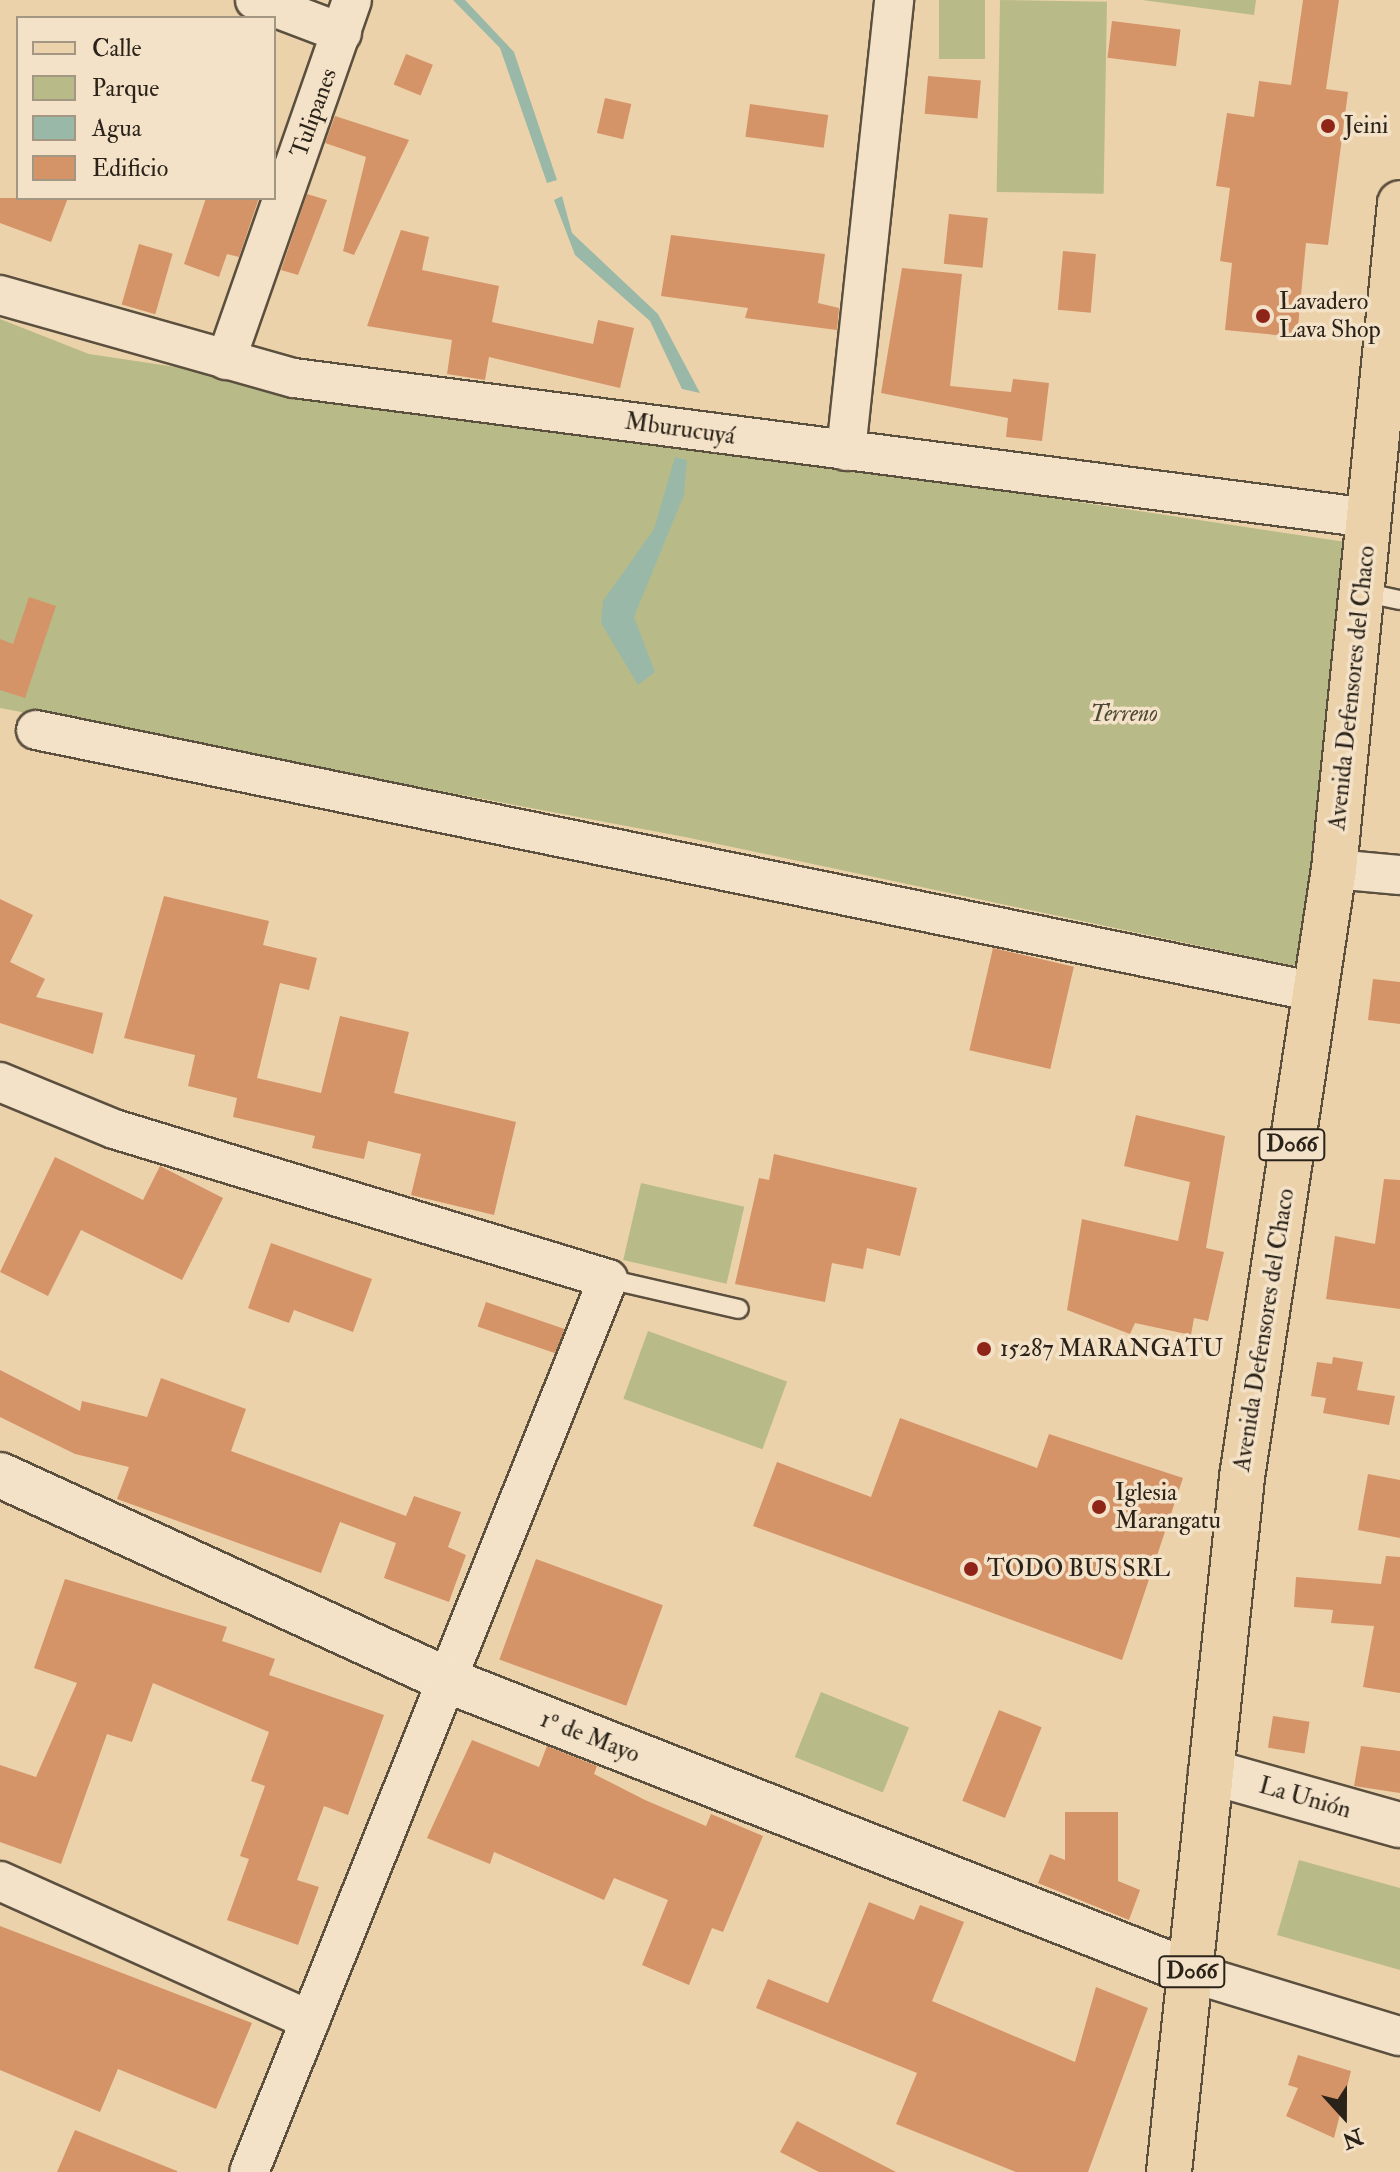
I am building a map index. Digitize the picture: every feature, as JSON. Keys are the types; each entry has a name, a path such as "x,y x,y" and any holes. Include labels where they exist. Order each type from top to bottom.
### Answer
{"main road":[{"name":"Avenida Defensores del Chaco","path":"1169,2172 1242,1477 1334,869 1381,596 1369,518 1400,203"}],"street":[{"path":"255,0 347,16"},
{"path":"846,451 894,0"},
{"name":"Tulipanes","path":"226,360 347,16"},
{"name":"Mburucuyá","path":"0,295 294,378 1369,518"},
{"path":"36,730 1316,992"},
{"path":"1334,869 1400,875"},
{"path":"0,1082 114,1129 608,1279 449,1681 249,2172"},
{"name":"1º de Mayo","path":"0,1475 449,1681 1192,1973"},
{"name":"La Unión","path":"1211,1772 1400,1825"},
{"path":"0,1881 310,2020"},
{"path":"1192,1973 1400,2036"}],"lane":[{"path":"608,1279 739,1309"}],"green space":[{"path":"939,0 985,0 985,59 939,59"},
{"path":"1000,0 1107,2 1104,194 997,192"},
{"path":"1142,0 1256,0 1254,15"},
{"name":"Terreno","path":"0,319 89,354 1346,542 1320,964 1290,965 685,837 0,708"},
{"path":"641,1183 744,1207 727,1284 623,1260"},
{"path":"648,1331 787,1382 762,1449 623,1399"},
{"path":"821,1692 909,1728 883,1792 795,1757"},
{"path":"1299,1860 1400,1888 1400,1970 1277,1935"}],"water":[{"path":"453,0 465,0 514,52 557,180 547,183 500,48"},
{"path":"562,196 572,233 658,314 700,393 682,389 650,321 575,255 554,200"},
{"path":"675,457 687,460 684,495 634,617 655,672 638,685 601,623 603,601 654,529"}],"building":[{"path":"1303,0 1339,0 1326,89 1348,92 1328,245 1306,243 1297,337 1225,330 1232,263 1220,261 1230,188 1216,186 1227,113 1254,117 1259,81 1291,85"},
{"path":"1112,21 1180,29 1176,66 1107,58"},
{"path":"406,54 433,65 421,95 394,85"},
{"path":"928,76 981,81 977,118 925,114"},
{"path":"605,98 631,104 623,139 597,133"},
{"path":"750,104 828,115 824,148 745,137"},
{"path":"335,116 409,140 354,255 343,251 366,157 325,143"},
{"path":"307,194 327,200 298,275 281,270"},
{"path":"0,198 67,200 51,242 0,223"},
{"path":"205,200 258,200 239,257 227,254 219,277 184,264"},
{"path":"949,214 988,218 983,268 944,264"},
{"path":"401,230 429,237 422,270 499,286 492,322 593,344 598,320 634,328 620,388 489,357 485,380 447,374 452,340 367,326"},
{"path":"671,235 825,254 818,303 839,308 837,330 745,318 748,308 661,296"},
{"path":"139,244 173,254 155,314 122,305"},
{"path":"1063,251 1096,254 1091,313 1058,310"},
{"path":"902,268 962,274 950,386 1011,392 1013,379 1049,383 1042,441 1006,437 1008,418 881,393"},
{"path":"29,597 56,606 25,698 0,690 0,639 13,644"},
{"path":"164,896 269,921 263,945 317,958 309,990 280,983 257,1078 321,1093 340,1016 409,1032 394,1093 516,1122 494,1215 411,1195 421,1154 368,1141 364,1159 312,1148 315,1136 233,1117 237,1098 188,1086 195,1055 124,1038"},
{"path":"0,899 33,915 10,962 45,979 36,997 103,1013 93,1054 0,1023"},
{"path":"993,948 1074,967 1050,1069 969,1050"},
{"path":"1373,979 1400,982 1400,1024 1368,1020"},
{"path":"1136,1115 1225,1136 1206,1248 1224,1252 1208,1321 1194,1318 1191,1335 1135,1323 1130,1334 1067,1310 1082,1219 1178,1241 1190,1182 1124,1166"},
{"path":"774,1154 917,1188 900,1256 867,1248 863,1269 832,1263 825,1302 735,1284 759,1178 769,1180"},
{"path":"55,1157 143,1200 160,1166 223,1198 182,1280 81,1230 48,1296 0,1272"},
{"path":"1384,1179 1400,1180 1400,1309 1326,1299 1335,1236 1375,1244"},
{"path":"271,1243 372,1279 353,1332 294,1310 289,1323 248,1308"},
{"path":"486,1302 564,1329 556,1354 478,1327"},
{"path":"1333,1357 1363,1362 1357,1390 1395,1396 1389,1425 1323,1413 1326,1398 1311,1396 1317,1362 1332,1364"},
{"path":"0,1370 80,1411 82,1401 147,1417 161,1378 246,1409 231,1451 406,1516 414,1496 461,1512 448,1547 466,1555 449,1602 384,1578 396,1543 340,1522 321,1573 117,1499 129,1467 75,1454 0,1417"},
{"path":"900,1418 1037,1468 1049,1434 1183,1478 1122,1660 753,1526 777,1462 871,1497"},
{"path":"1368,1474 1400,1480 1400,1538 1358,1530"},
{"path":"1386,1556 1400,1557 1400,1693 1363,1687 1374,1626 1331,1623 1333,1610 1294,1607 1296,1577 1381,1584"},
{"path":"536,1559 663,1605 626,1706 499,1660"},
{"path":"65,1579 227,1627 222,1641 275,1659 269,1675 384,1715 348,1815 324,1806 297,1880 319,1887 298,1945 227,1920 249,1859 240,1856 265,1786 251,1781 269,1732 153,1683 132,1742 107,1734 61,1864 0,1842 0,1765 36,1777 77,1683 34,1668"},
{"path":"999,1710 1042,1727 1005,1818 962,1801"},
{"path":"1273,1716 1310,1722 1305,1753 1268,1748"},
{"path":"472,1740 539,1767 547,1746 597,1766 594,1774 706,1826 711,1814 763,1836 723,1932 712,1928 689,1985 642,1965 668,1900 614,1878 604,1900 494,1852 490,1864 427,1838"},
{"path":"1361,1746 1400,1751 1400,1793 1354,1786"},
{"path":"1065,1812 1118,1812 1118,1881 1140,1890 1129,1920 1038,1883 1050,1854 1065,1860"},
{"path":"869,1902 914,1920 920,1905 964,1922 932,2001 1075,2062 1096,1987 1148,2008 1088,2172 1016,2172 896,2124 917,2073 756,2008 768,1979 828,2003"},
{"path":"0,1926 252,2023 216,2109 118,2069 100,2112 0,2070"},
{"path":"1298,2055 1351,2071 1334,2138 1286,2116 1298,2088 1288,2085"},
{"path":"797,2121 896,2172 819,2172 780,2152"},
{"path":"75,2130 177,2171 177,2172 57,2172"}],"place":[{"name":"Jeini","path":"1328,126"},
{"name":"Lavadero Lava Shop","path":"1263,316"},
{"name":"15287 MARANGATU","path":"984,1349"},
{"name":"Iglesia Marangatu","path":"1099,1507"},
{"name":"TODO BUS SRL","path":"971,1569"}]}
